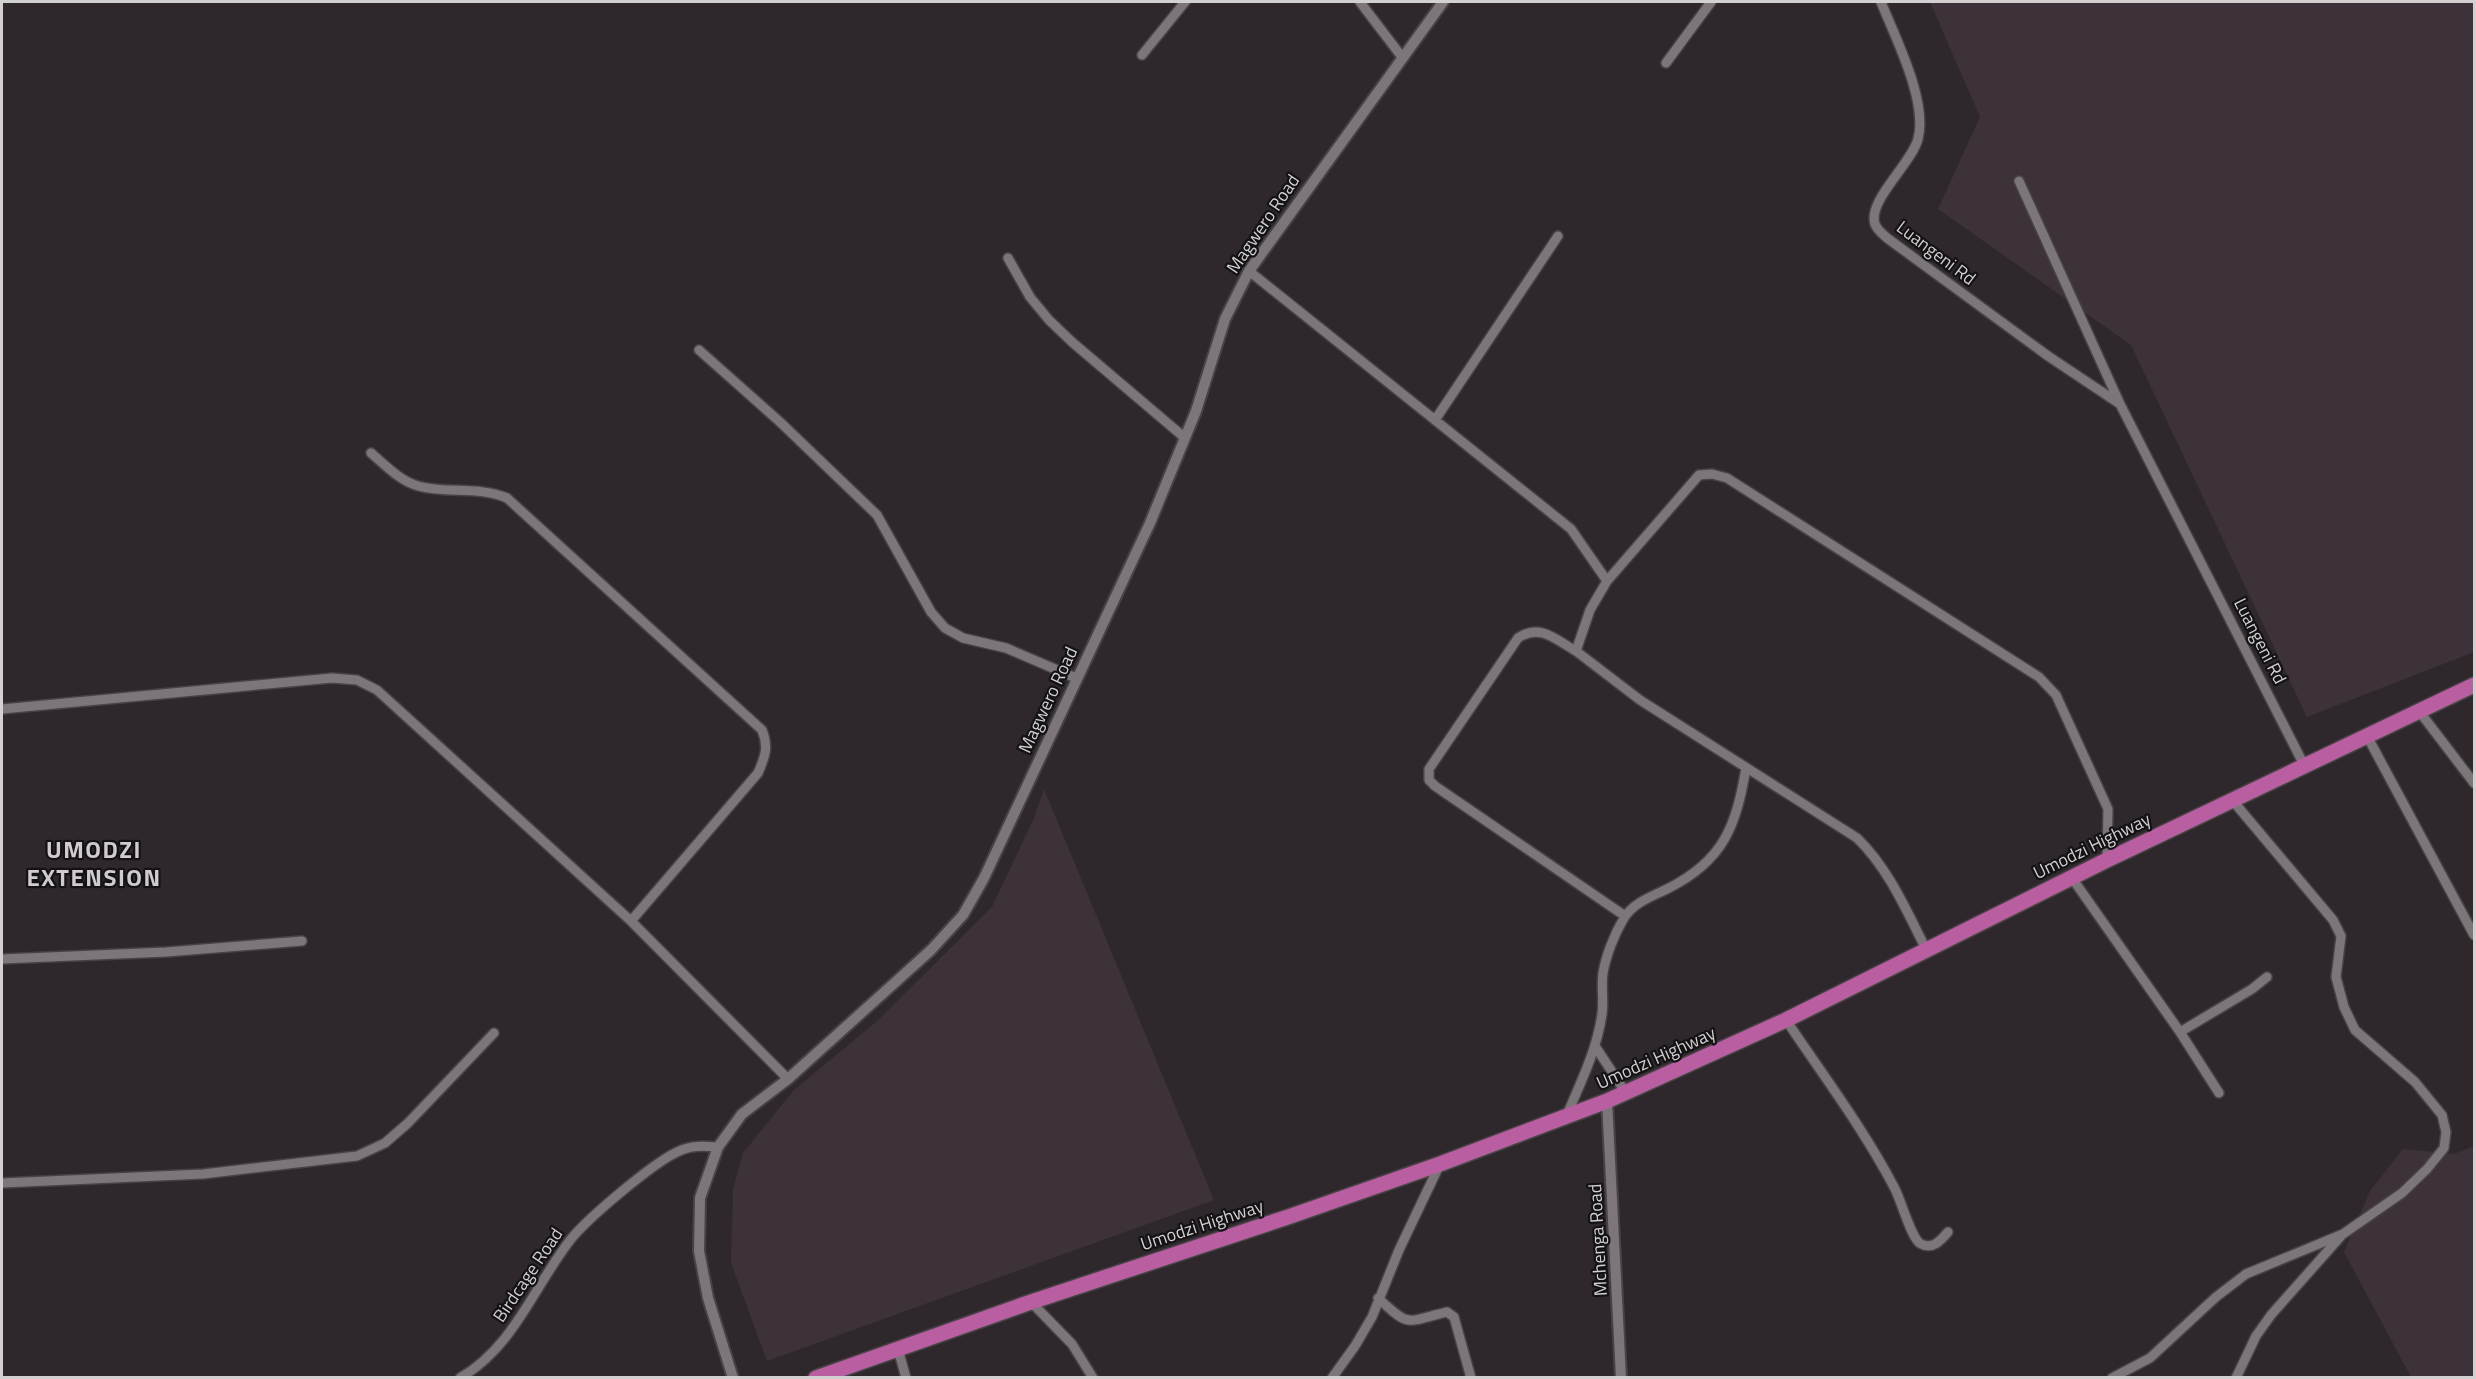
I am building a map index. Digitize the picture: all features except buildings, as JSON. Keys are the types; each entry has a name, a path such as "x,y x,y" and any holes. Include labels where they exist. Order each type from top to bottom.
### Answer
{"highway":[{"name":"Umodzi Highway","path":"816,1377 1440,1164 1607,1101 1786,1020 2107,860 2475,685"}],"street":[{"path":"1142,55 1185,2"},
{"path":"1360,2 1402,57"},
{"name":"Magwero Road","path":"733,1377 708,1298 699,1251 700,1198 718,1147 742,1114 788,1079 931,950 963,915 984,878 1150,523 1185,438 1225,319 1249,271 1443,2"},
{"path":"1666,63 1711,2"},
{"name":"Luangeni Rd","path":"1881,2 1911,81 1920,125 1919,136 1912,154 1876,207 1874,221 1876,228 2048,356 2120,404"},
{"name":"Luangeni Rd","path":"2019,181 2120,404 2304,765"},
{"path":"1435,420 1558,236"},
{"path":"1008,258 1030,297 1049,320 1185,438"},
{"path":"1249,271 1571,529 1607,581"},
{"path":"699,350 780,422 876,515 931,612 945,628 963,638 1006,648 1077,678"},
{"path":"371,453 405,481 419,487 494,492 507,498 762,730 766,741 766,753 758,773 631,921"},
{"path":"1576,651 1590,610 1607,581 1699,475 1712,474 1727,478 2039,677 2056,695 2108,809 2107,860"},
{"path":"1624,916 1429,780 1429,769 1518,638 1528,631 1539,631 1576,651 1640,700 1857,838 1887,873 1926,949"},
{"path":"2,709 321,679 357,680 377,690 631,921 788,1079"},
{"path":"2419,711 2475,783"},
{"path":"2367,736 2475,935"},
{"path":"1566,1117 1595,1046 1603,1013 1603,974 1624,916 1641,901 1670,887 1712,856 1728,837 1737,816 1746,768"},
{"path":"2112,1377 2150,1358 2246,1274 2343,1234 2402,1193 2427,1169 2444,1148 2446,1132 2442,1115 2415,1082 2355,1030 2344,1007 2337,976 2341,936 2333,920 2233,801"},
{"path":"2072,878 2180,1032 2219,1093"},
{"path":"2,959 166,952 303,941"},
{"path":"2180,1032 2252,989 2267,976"},
{"path":"1786,1020 1874,1149 1899,1196 1914,1237 1920,1244 1928,1246 1937,1244 1948,1232"},
{"path":"2,1183 203,1174 357,1156 385,1143 408,1123 494,1033"},
{"path":"1595,1046 1626,1093"},
{"name":"Mchenga Road","path":"1607,1101 1621,1377"},
{"name":"Birdcage Road","path":"460,1377 500,1344 514,1328 572,1237 603,1208 677,1152 693,1146 718,1147"},
{"path":"1332,1377 1366,1327 1440,1164"},
{"path":"2236,1377 2256,1336 2271,1315 2343,1234"},
{"path":"1378,1299 1401,1320 1408,1322 1447,1312 1451,1314 1454,1317 1471,1377"},
{"path":"1031,1302 1072,1344 1093,1377"},
{"path":"898,1349 906,1377"}],"shaded area":[{"path":"1930,2 2474,2 2474,652 2307,717 2131,345 1938,209 1980,117"},
{"path":"1044,789 1214,1200 767,1361 731,1263 733,1189 743,1153 794,1090 876,1022 992,907 1034,818"},
{"path":"2474,1146 2474,1377 2411,1377 2344,1252 2370,1191 2403,1149 2454,1154"}],"district":[{"name":"UMODZI EXTENSION","path":"94,864"}]}
